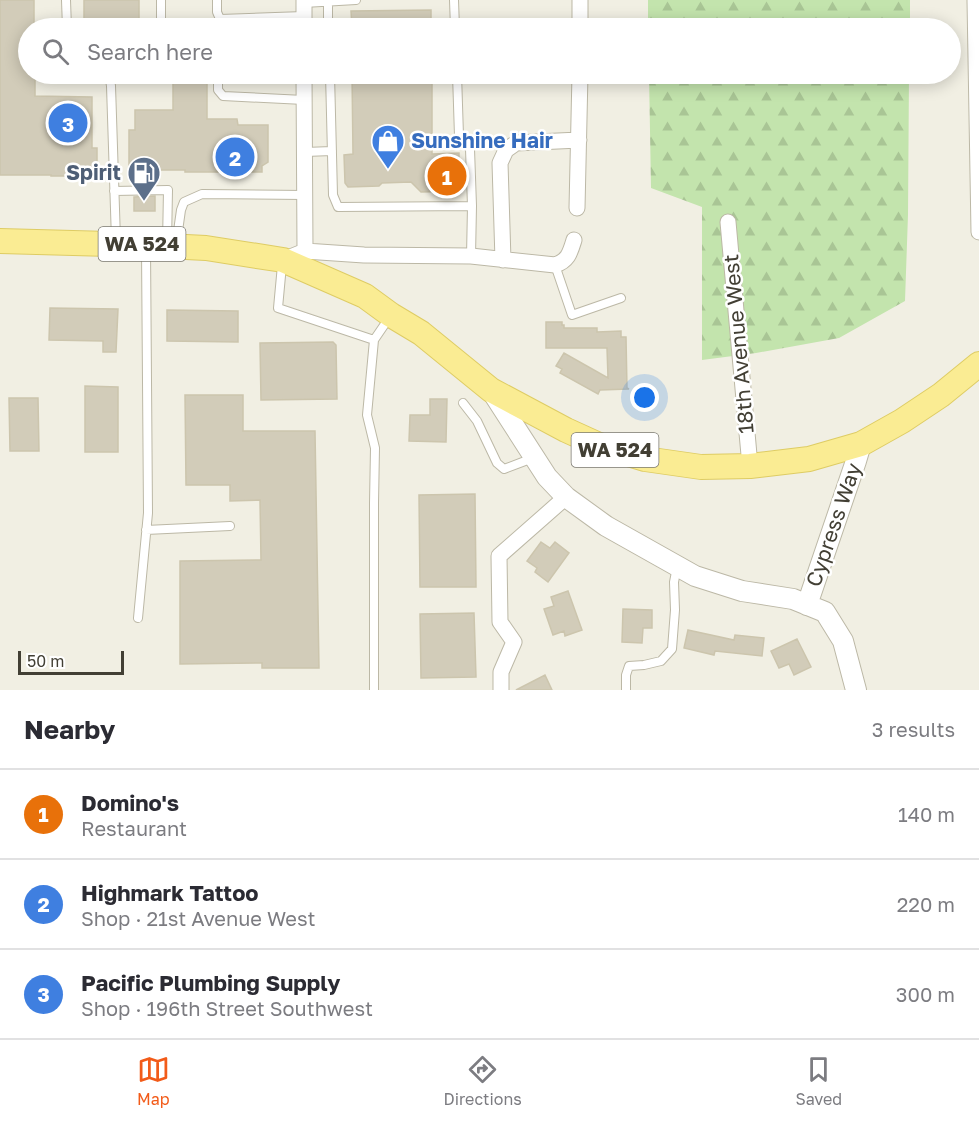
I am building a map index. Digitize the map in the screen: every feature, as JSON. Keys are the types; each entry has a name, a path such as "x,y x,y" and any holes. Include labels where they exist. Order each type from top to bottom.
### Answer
{"main road":[{"name":"WA 524","path":"0,241 163,245 206,248 283,260 365,296 421,333 491,390 577,435 599,445 645,459 701,467 750,466 809,459 861,444 902,421 941,395 979,364"}],"street":[{"path":"580,0 580,18"},
{"path":"975,0 979,232"},
{"path":"304,84 305,251"},
{"path":"578,208 580,84"},
{"path":"503,260 500,163 506,150 516,143 579,140"},
{"name":"18th Avenue West","path":"728,222 750,466"},
{"path":"283,260 305,251 364,255 471,256 555,265 563,262 571,252 574,240"},
{"path":"491,390 547,477 566,497 606,526 695,576 742,591 794,599 816,609"},
{"name":"Cypress Way","path":"856,690 843,641 816,609 861,444"},
{"path":"501,690 501,672 514,642 500,622 499,556 566,497"}],"lane":[{"path":"66,0 67,18"},
{"path":"161,0 161,18"},
{"path":"217,0 220,18"},
{"path":"232,18 304,12 328,0 356,0"},
{"path":"328,0 328,18"},
{"path":"454,0 455,18"},
{"path":"111,84 116,244"},
{"path":"218,84 218,90 223,96 304,99"},
{"path":"330,84 333,195 338,207 472,206"},
{"path":"457,84 459,136 470,149 471,256"},
{"path":"305,152 332,151"},
{"path":"114,191 168,190 146,530 138,618"},
{"path":"163,245 184,202 201,194 305,195"},
{"path":"283,260 278,308 374,340"},
{"path":"555,265 572,315 621,298"},
{"path":"374,690 375,448 367,415 374,340 391,315"},
{"path":"463,403 477,421 497,463 504,469 534,457"},
{"path":"146,530 230,526"},
{"path":"626,690 626,675 629,666 661,661 672,649 675,610 674,582 677,566"}],"green space":[{"path":"648,0 910,0 910,18 648,18"},
{"path":"649,84 909,84 905,301 839,338 702,360 702,207 651,188"}],"building":[{"path":"0,0 34,0 34,18 18,18 18,84 35,84 35,96 92,97 92,148 97,148 97,176 0,175"},
{"path":"84,0 139,0 139,18 84,18"},
{"path":"431,10 431,18 351,18 351,11"},
{"path":"173,84 207,84 207,119 237,119 238,125 268,125 268,162 262,166 262,172 129,170 129,130 135,130 135,110 173,110"},
{"path":"352,84 432,84 432,154 459,153 459,191 421,192 411,182 348,187 345,183 344,155 353,154"},
{"name":"Spirit","path":"155,196 155,211 134,211 134,197"},
{"path":"50,308 118,309 116,352 103,352 103,341 49,340"},
{"path":"167,310 238,311 238,342 167,341"},
{"path":"546,322 562,322 564,328 597,328 597,332 621,331 621,337 626,337 627,388 629,389 600,390 598,394 560,373 562,369 556,366 564,353 608,378 607,348 546,348"},
{"path":"333,342 336,345 337,399 261,400 260,343"},
{"path":"85,386 118,387 118,452 85,452"},
{"path":"185,395 243,395 243,431 315,431 319,668 262,668 262,663 180,664 180,561 261,560 260,500 230,501 230,485 186,485"},
{"path":"9,398 38,398 39,451 10,451"},
{"path":"430,399 447,399 446,442 409,441 410,415 430,415"},
{"path":"475,494 476,587 420,587 419,495"},
{"path":"541,542 550,548 555,542 569,553 548,582 535,572 537,568 527,561"},
{"path":"568,591 582,630 565,636 564,631 553,635 544,609 554,606 551,597"},
{"path":"623,609 652,610 652,628 643,628 642,643 622,642"},
{"path":"474,613 476,677 421,678 420,614"},
{"path":"688,630 734,640 735,635 764,638 762,656 715,651 714,655 684,648"},
{"path":"797,639 811,667 794,675 789,664 779,668 771,651"},
{"path":"545,675 552,690 516,690"}],"place":[{"name":"Pacific Plumbing Supply","path":"68,123"},
{"name":"Highmark Tattoo","path":"235,157"},
{"name":"Sunshine Hair","path":"388,170"},
{"name":"Domino's","path":"447,176"},
{"name":"Spirit","path":"144,202"}]}
